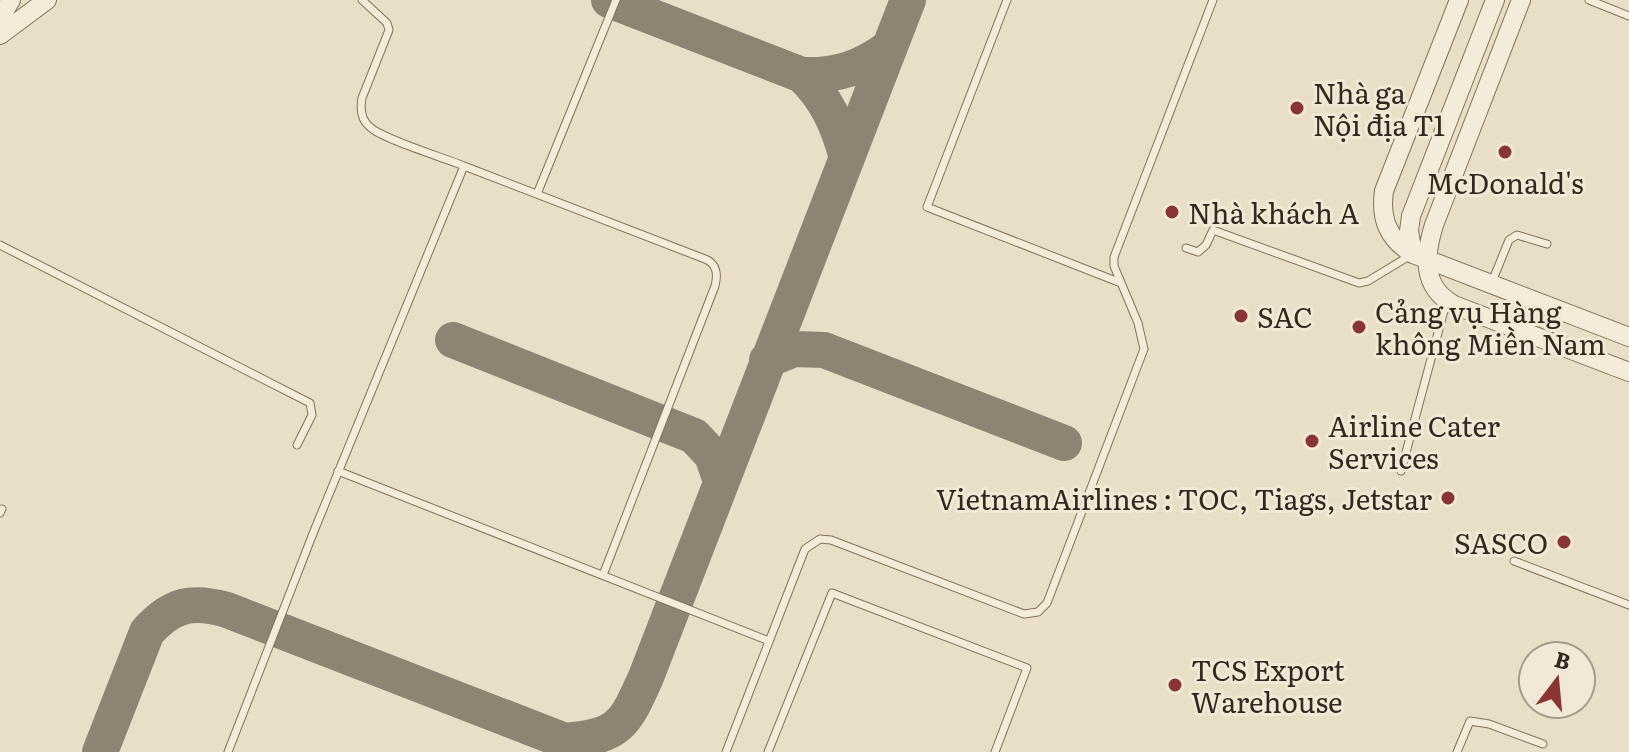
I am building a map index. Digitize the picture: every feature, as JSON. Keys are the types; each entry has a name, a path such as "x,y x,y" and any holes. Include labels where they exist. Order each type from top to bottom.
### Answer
{"street":[{"path":"3,27 11,0"},
{"path":"3,27 30,0"},
{"path":"3,27 47,0"},
{"path":"1459,0 1384,191 1382,212 1386,226 1395,241 1419,256 1629,337"},
{"path":"1495,0 1411,216 1409,239 1430,281 1446,301 1629,372"},
{"path":"1419,256 1434,225 1521,0"}],"lane":[{"path":"362,0 387,23 389,30 362,98 364,120 377,132 705,259 713,264 717,273 715,286 603,575"},
{"path":"537,194 616,0"},
{"path":"1007,0 927,207 1121,283"},
{"path":"726,752 805,549 820,539 831,540 1016,612 1032,614 1043,608 1050,597 1144,349 1138,323 1114,266 1114,257 1213,0"},
{"path":"1589,0 1629,16"},
{"path":"228,752 338,471 464,166"},
{"path":"1186,248 1198,252 1213,230 1359,283 1419,256"},
{"path":"1492,284 1509,240 1517,235 1547,244"},
{"path":"0,245 310,403 312,415 297,445"},
{"path":"1401,471 1446,301"},
{"path":"338,471 769,641"},
{"path":"1514,561 1629,605"},
{"path":"768,752 832,593 1027,668 995,752"},
{"path":"1457,752 1470,721 1489,724 1543,744"}],"taxiway":[{"path":"609,0 802,75 849,69 890,47"},
{"path":"100,752 147,632 165,615 193,605 227,610 565,741 598,736 618,725 626,717 646,677 908,0"},
{"path":"802,75 830,113 847,158"},
{"path":"453,340 694,436 712,455 721,481"},
{"path":"767,360 794,349 824,350 1064,443"}],"place":[{"name":"Nhà ga Nội địa T1","path":"1297,108"},
{"name":"McDonald's","path":"1505,152"},
{"name":"Nhà khách A","path":"1172,212"},
{"name":"SAC","path":"1241,316"},
{"name":"Cảng vụ Hàng không Miền Nam","path":"1359,327"},
{"name":"Airline Cater Services","path":"1312,441"},
{"name":"VietnamAirlines : TOC, Tiags, Jetstar","path":"1448,498"},
{"name":"SASCO","path":"1564,542"},
{"name":"TCS Export Warehouse","path":"1175,685"}]}
